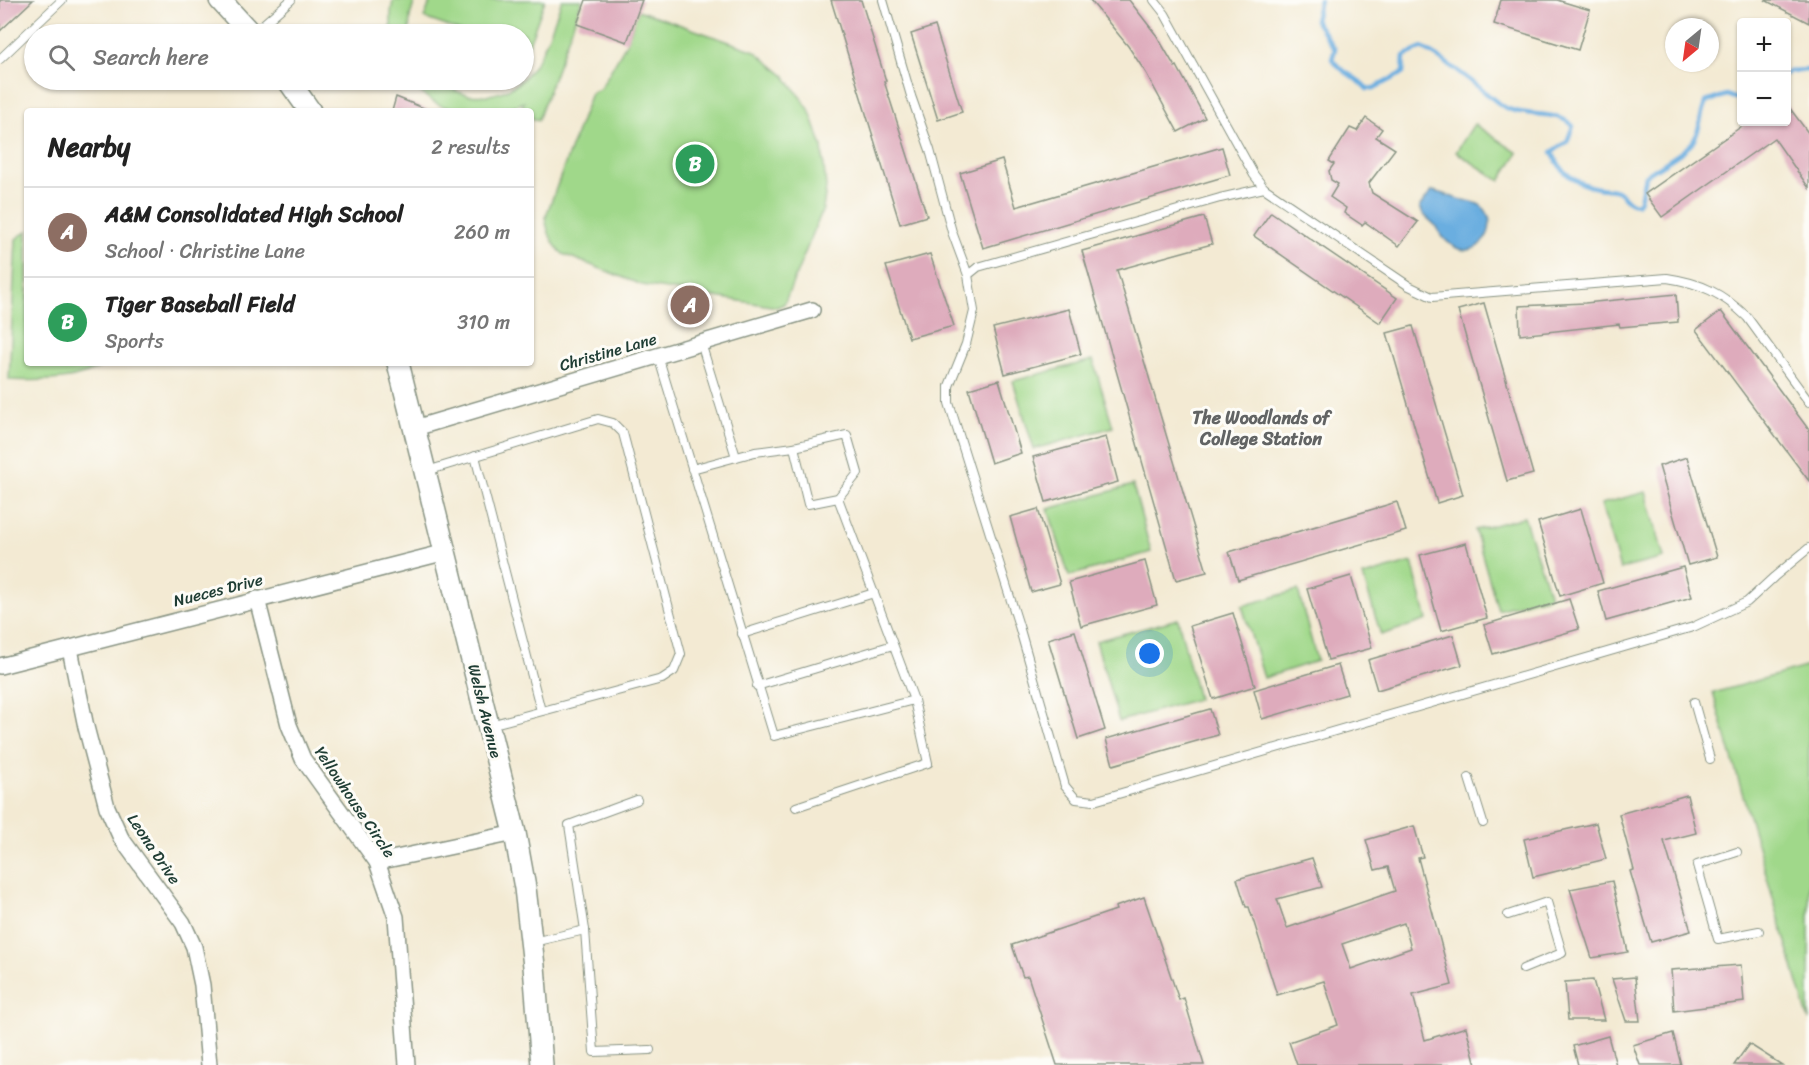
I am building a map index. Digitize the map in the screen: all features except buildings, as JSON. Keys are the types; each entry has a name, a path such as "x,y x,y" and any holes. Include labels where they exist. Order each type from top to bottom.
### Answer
{"main road":[{"path":"220,0 242,24"},
{"path":"295,90 308,108"},
{"name":"Welsh Avenue","path":"399,366 515,832 531,942 542,1065"}],"street":[{"name":"Christine Lane","path":"415,428 812,310"},
{"name":"Nueces Drive","path":"0,666 446,552"},
{"name":"Yellowhouse Circle","path":"257,599 289,725 303,759 377,862 396,917 407,1065"},
{"name":"Leona Drive","path":"70,649 86,727 107,807 121,838 183,923 194,947 202,985 209,1065"},
{"path":"377,862 515,832"}],"lane":[{"path":"37,24 62,0"},
{"path":"263,24 291,0"},
{"path":"883,0 911,96 930,150 952,232 968,275 974,311 966,344 949,386 950,403 1019,626 1065,786 1076,799 1094,801 1693,627 1747,602 1809,548"},
{"path":"1154,0 1165,14 1254,176 1264,188 1409,286 1432,297 1667,278 1689,282 1709,288 1747,316 1809,402"},
{"path":"0,59 24,36"},
{"path":"968,275 978,267 1220,198 1264,188"},
{"path":"701,343 736,457"},
{"path":"658,356 774,736 914,700"},
{"path":"426,471 598,419 613,423 623,433 681,654 674,671 662,679 489,725"},
{"path":"692,469 755,452 794,447 847,435 858,473 838,498 808,504 794,447"},
{"path":"475,456 541,711"},
{"path":"796,807 928,762 914,700 838,498"},
{"path":"742,634 874,593"},
{"path":"757,686 893,645"},
{"path":"1694,702 1710,759"},
{"path":"1469,778 1483,823"},
{"path":"637,800 569,825 585,930 594,1052 650,1050"},
{"path":"1737,852 1697,865 1718,939 1759,931"},
{"path":"1508,915 1547,902 1562,953 1523,969"},
{"path":"531,942 585,930"}],"green space":[{"path":"393,0 415,0 410,24 391,24"},
{"path":"431,0 545,0 534,30 534,24 441,24 424,18"},
{"path":"562,0 582,0 538,120 534,119 534,108 522,108 524,102 507,108 448,108 432,101 418,90 454,90 469,95 490,95 507,90 534,90 534,64 549,35"},
{"path":"638,10 755,51 785,76 809,109 822,147 826,187 823,209 784,304 777,307 642,285 563,254 550,237 546,216 591,93 600,89 627,42"},
{"path":"1474,124 1518,153 1500,181 1456,152"},
{"path":"24,233 24,366 102,366 84,374 60,379 9,380 16,239"},
{"path":"1093,360 1113,427 1034,449 1013,381"},
{"path":"1133,485 1151,552 1069,576 1048,509"},
{"path":"1646,492 1664,558 1620,569 1601,504"},
{"path":"1524,517 1550,596 1498,610 1475,530"},
{"path":"1412,562 1427,620 1381,635 1363,576"},
{"path":"1298,590 1317,661 1264,678 1242,606"},
{"path":"1178,619 1198,699 1119,721 1096,641"},
{"path":"1809,666 1809,1021 1713,693"}],"water":[{"path":"1432,191 1480,205 1488,214 1490,224 1481,244 1472,249 1460,249 1448,242 1421,210 1420,206"}],"waterway":[{"path":"1320,0 1315,20 1335,49 1332,59 1367,89 1374,88 1403,73 1404,56 1422,48 1452,66 1506,108 1523,113 1558,117 1573,126 1567,142 1552,152 1564,172 1582,184 1617,191 1634,204 1640,200 1645,176 1688,147 1695,139 1706,102 1727,95 1737,99"},
{"path":"1789,72 1809,70"}],"place":[{"name":"Tiger Baseball Field","path":"695,164"},
{"name":"A&M Consolidated High School","path":"690,305"}],"district":[{"name":"The Woodlands of College Station","path":"1261,428"}]}
